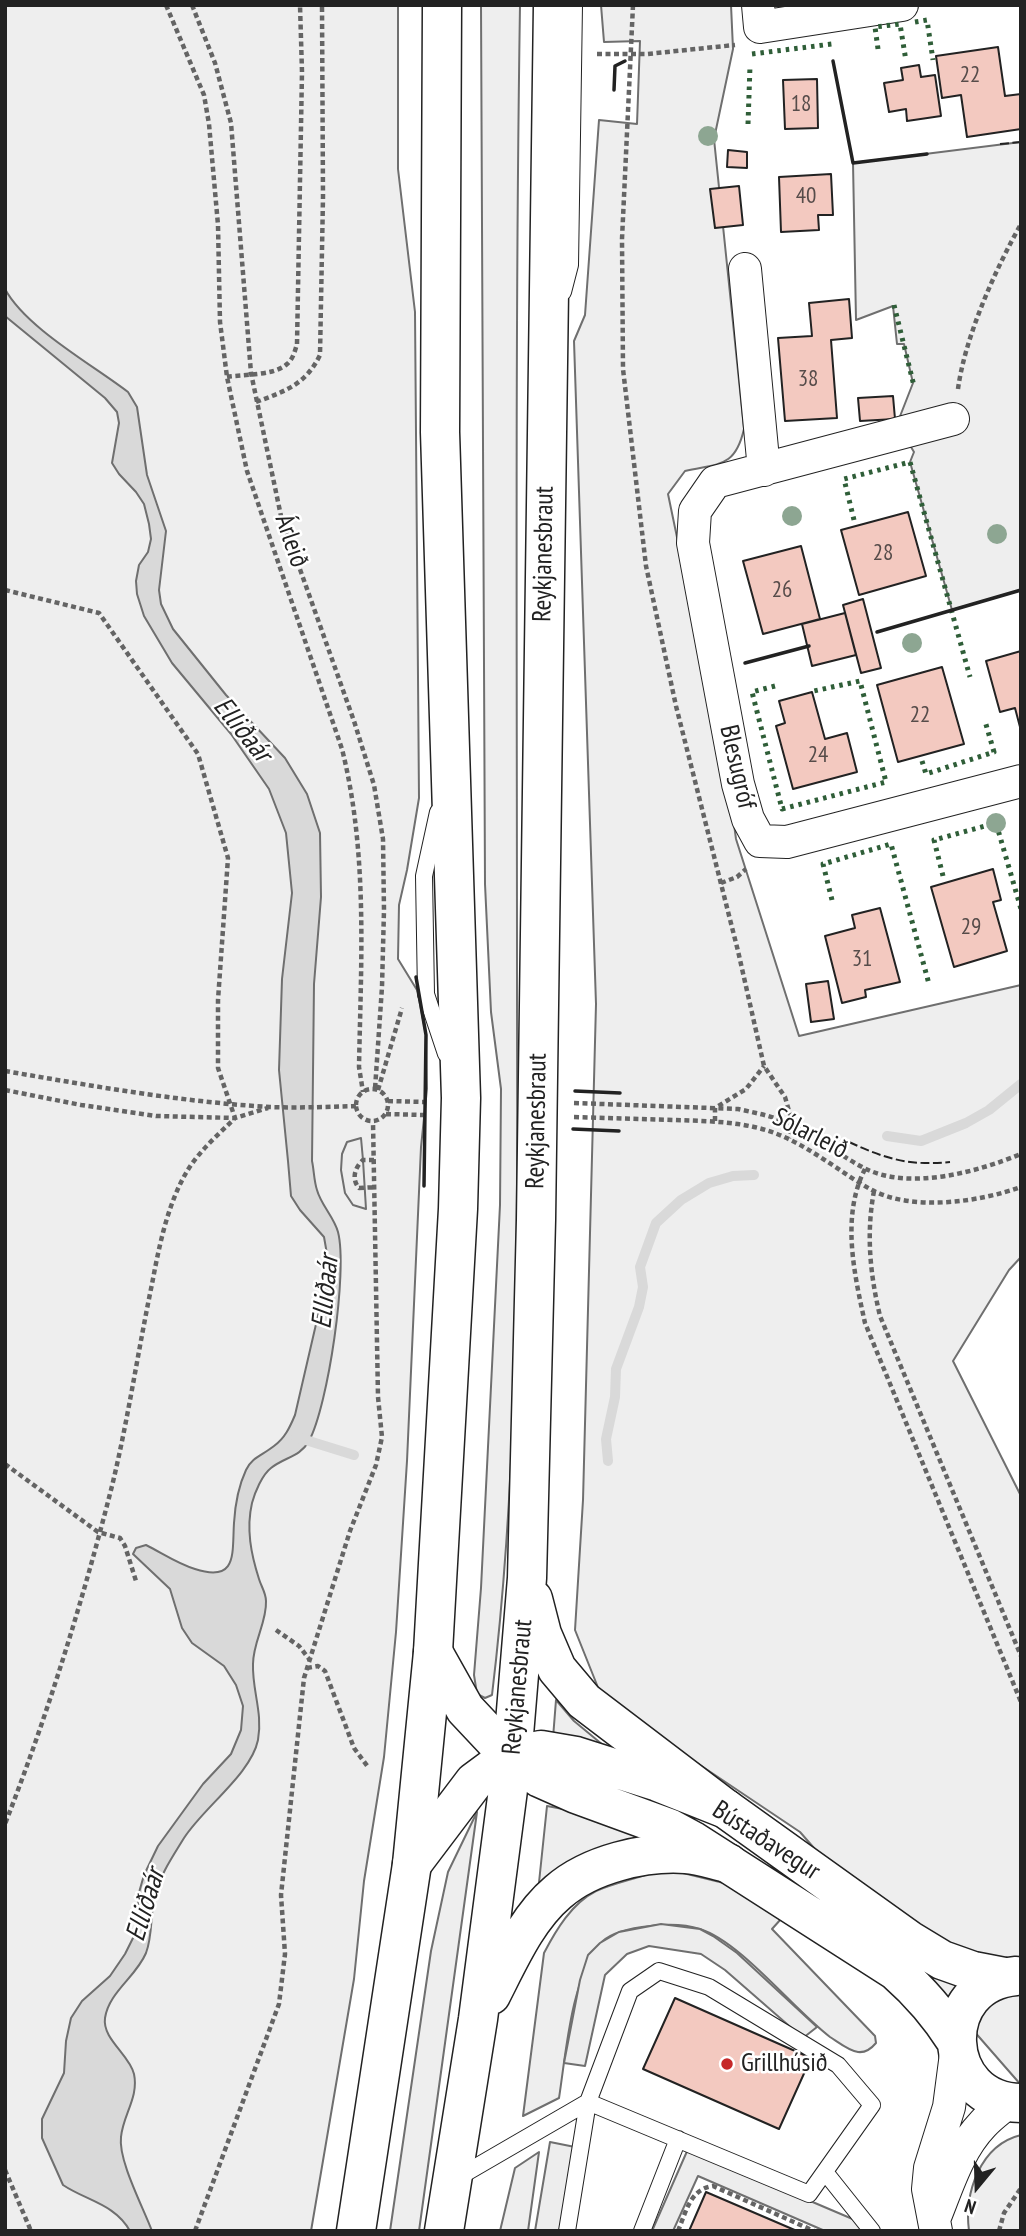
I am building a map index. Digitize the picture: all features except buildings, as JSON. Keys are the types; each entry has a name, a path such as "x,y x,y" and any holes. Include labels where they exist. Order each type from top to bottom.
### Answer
{"main road":[{"path":"356,2231 412,1864 433,1652 457,1223 443,1100 450,755 440,432 442,5"},
{"name":"Reykjanesbraut","path":"444,2231 478,2019 512,1759 527,1578 536,1220 553,5"},
{"path":"527,1578 542,1634 557,1669 584,1701 726,1810"},
{"name":"Bústaðavegur","path":"433,1652 465,1709 512,1759 540,1777 576,1794 669,1828 896,1971 938,2012 956,2044 960,2062 971,2081 988,2095 1014,2102"},
{"name":"Bústaðavegur","path":"412,1864 474,1782 487,1772 533,1751 558,1752 658,1782 726,1810 909,1940 943,1960 973,1971 1012,1977"},
{"path":"478,2019 534,1918 559,1891 616,1861 648,1854 687,1854 728,1863"},
{"name":"Bústaðavegur","path":"956,2044 958,2020 969,2001 984,1986 1012,1977"}],"street":[{"path":"758,5 760,27 902,5"},
{"path":"745,269 764,470"},
{"name":"Blesugróf","path":"953,419 715,482 695,511 693,543 738,784 748,819 760,841 787,842 1021,780"},
{"path":"935,2226 928,2189 930,2168 948,2106 956,2044"},
{"path":"935,2226 955,2166 968,2143 983,2124 1014,2102"}],"lane":[{"path":"547,355 570,265 574,5"},
{"path":"567,2231 588,2102 630,1991 659,1971 709,1987 838,2066 872,2105 809,2194 588,2102"},
{"path":"452,2181 588,2102"},
{"path":"642,2231 678,2138"},
{"path":"825,2172 872,2231"}],"path":[{"name":"Árleið","path":"166,5 204,95 218,225 220,322 227,377 247,471 342,749 348,776 361,880 359,1067 363,1092"},
{"name":"Árleið","path":"192,5 215,63 232,123 251,373 281,516 374,785 383,839 384,910 377,1090"},
{"path":"227,377 279,369 288,363 297,344 302,72 300,5"},
{"path":"257,402 280,393 311,373 320,355 322,5"},
{"path":"593,54 701,50"},
{"path":"953,419 960,369 995,274 1021,224"},
{"path":"5,590 99,612 198,754 228,858 218,1000 218,1068 228,1104 235,1118"},
{"path":"377,1090 401,1013"},
{"path":"715,1121 715,1108 746,1089 764,1066"},
{"path":"5,1070 107,1089 228,1104 272,1107 356,1106"},
{"path":"5,1090 156,1116 235,1118 272,1107"},
{"path":"377,1090 363,1092 358,1098 356,1106 359,1116 373,1122 378,1121 386,1114 388,1101"},
{"path":"377,1090 388,1101 443,1100"},
{"name":"Sólarleið","path":"574,1104 715,1108 761,1113 793,1125 865,1169 881,1175 935,1178 992,1166 1021,1154"},
{"path":"386,1114 426,1115"},
{"name":"Sólarleið","path":"574,1117 715,1121 755,1127 789,1138 874,1191 905,1200 938,1203 986,1198 1021,1187"},
{"path":"5,1824 46,1711 100,1533 123,1436 135,1362 160,1243 185,1174 197,1157 235,1118"},
{"path":"195,2231 263,2049 282,1986 285,1954 281,1895 307,1668 318,1640 350,1531 376,1465 382,1437 378,1397 373,1122"},
{"path":"789,1138 793,1125"},
{"path":"374,1160 363,1160 357,1166 354,1179 359,1188 374,1187"},
{"path":"865,1169 852,1209 855,1275 865,1323 1021,1702"},
{"path":"874,1191 869,1217 869,1248 873,1287 880,1316 1021,1656"},
{"path":"5,1464 100,1533 120,1538 136,1581"},
{"path":"276,1630 299,1646 309,1660"},
{"path":"307,1668 318,1667 325,1671 354,1748 368,1767"},
{"path":"5,2170 31,2231"},
{"path":"678,2231 693,2196 698,2191 713,2186 814,2231"},
{"path":"999,2231 1004,2214 1021,2188"}],"shaded area":[{"path":"5,5 398,5 398,169 415,312 419,798 399,905 398,959 417,990 426,1035 427,1089 421,1147 407,1461 396,1632 384,1757 364,1881 354,1979 311,2231 5,2231"},
{"path":"481,5 520,5 515,1335 513,1425 501,1605 492,1695 485,1698 477,1694 474,1675 481,1588 500,1205 501,1089 491,1012 485,884"},
{"path":"601,5 731,5 733,49 714,139 744,429 736,451 730,457 724,462 685,471 668,494 729,787 736,839 799,1036 1021,985 1021,1257 1009,1270 953,1361 1021,1496 1021,2085 800,1832 603,1700 575,1630 583,1500 596,1004 574,341 585,315 599,120 637,124 640,41 604,42"},
{"path":"1021,142 1021,590 952,610 910,462 914,452 897,424 913,383 904,344 897,344 893,306 856,320 853,163"},
{"path":"361,1138 366,1209 353,1205 345,1193 341,1170 342,1154 347,1142"},
{"path":"556,1700 574,1721 609,1750 553,1738"},
{"path":"547,1806 600,1816 652,1841 538,1892"},
{"path":"477,1812 419,2231 390,2231 431,1951 448,1872"},
{"path":"654,1872 683,1873 732,1885 781,1919 772,1929 875,2036 876,2043 861,2052 840,2044 815,2025 732,1947 716,1936 700,1929 679,1925 631,1929 613,1935 599,1945 582,1978 571,2018 559,2098 523,2116 544,1953 559,1926 587,1896 603,1888"},
{"path":"661,1924 700,1929 713,1936 737,1953 817,2027 803,2038 725,1970 701,1954 649,1946 627,1954 605,1975 585,2066 564,2063 580,1980 588,1955 600,1943 619,1932"},
{"path":"1021,2135 1021,2231 969,2231 969,2201 978,2172 995,2149 1007,2140"},
{"path":"550,2142 575,2147 561,2231 535,2231"},
{"path":"688,2149 869,2226 868,2231 825,2231 698,2176 673,2231 652,2231"},
{"path":"539,2152 528,2231 500,2231 515,2168"}],"water":[{"name":"Elliðaár","path":"5,289 28,318 128,392 137,407 147,475 166,531 159,590 161,604 173,629 226,695 285,758 307,794 320,833 321,897 314,984 312,1161 319,1195 338,1232 338,1306 323,1399 309,1441 301,1450 268,1471 259,1484 252,1503 250,1541 266,1601 253,1664 259,1720 254,1753 237,1778 193,1826 167,1866 155,1895 146,1953 142,1962 117,1992 105,2018 108,2033 134,2074 133,2098 122,2129 121,2147 127,2171 152,2231 130,2231 109,2209 63,2185 42,2138 42,2119 64,2073 71,2018 82,2001 110,1976 125,1954 135,1934 139,1915 138,1896 144,1875 158,1846 203,1784 231,1754 241,1730 243,1706 236,1685 224,1666 192,1643 182,1628 170,1589 133,1554 136,1548 146,1545 195,1569 219,1572 226,1569 232,1554 236,1503 246,1470 255,1459 281,1439 295,1415 326,1281 327,1254 324,1237 291,1196 279,1070 282,979 292,893 286,833 269,789 231,734 172,663 144,616 136,581 139,565 148,552 151,539 144,504 112,463 119,423 117,412 105,398 5,316"}],"waterway":[{"path":"887,1136 921,1141 966,1123 989,1110 1021,1084"},
{"path":"608,1461 606,1439 615,1397 616,1369 639,1307 643,1287 640,1267 656,1223 681,1200 709,1183 733,1176 754,1175"},
{"path":"296,1437 354,1455"}],"hedge":[{"path":"915,22 927,20 933,60"},
{"path":"878,49 875,27 900,24 906,61"},
{"path":"752,54 832,44"},
{"path":"748,124 750,66"},
{"path":"894,305 914,386"},
{"path":"854,520 844,479 910,462 970,677"},
{"path":"775,686 752,692 782,809 886,782 860,681 814,691"},
{"path":"922,761 926,774 994,752 985,721"},
{"path":"943,876 934,840 996,823 1021,909"},
{"path":"832,900 823,864 891,844 929,984"}],"fence":[{"path":"1000,144 1021,142"},
{"path":"849,1142 898,1160 950,1162"}],"wall":[{"path":"614,90 615,66 625,61"},
{"path":"833,61 853,163 927,154"},
{"path":"877,632 1021,590"},
{"path":"745,663 809,646"},
{"path":"416,977 426,1035 424,1186"},
{"path":"575,1091 620,1093"},
{"path":"573,1129 619,1131"}],"place":[{"name":"Grillhúsið","path":"727,2064"}]}
